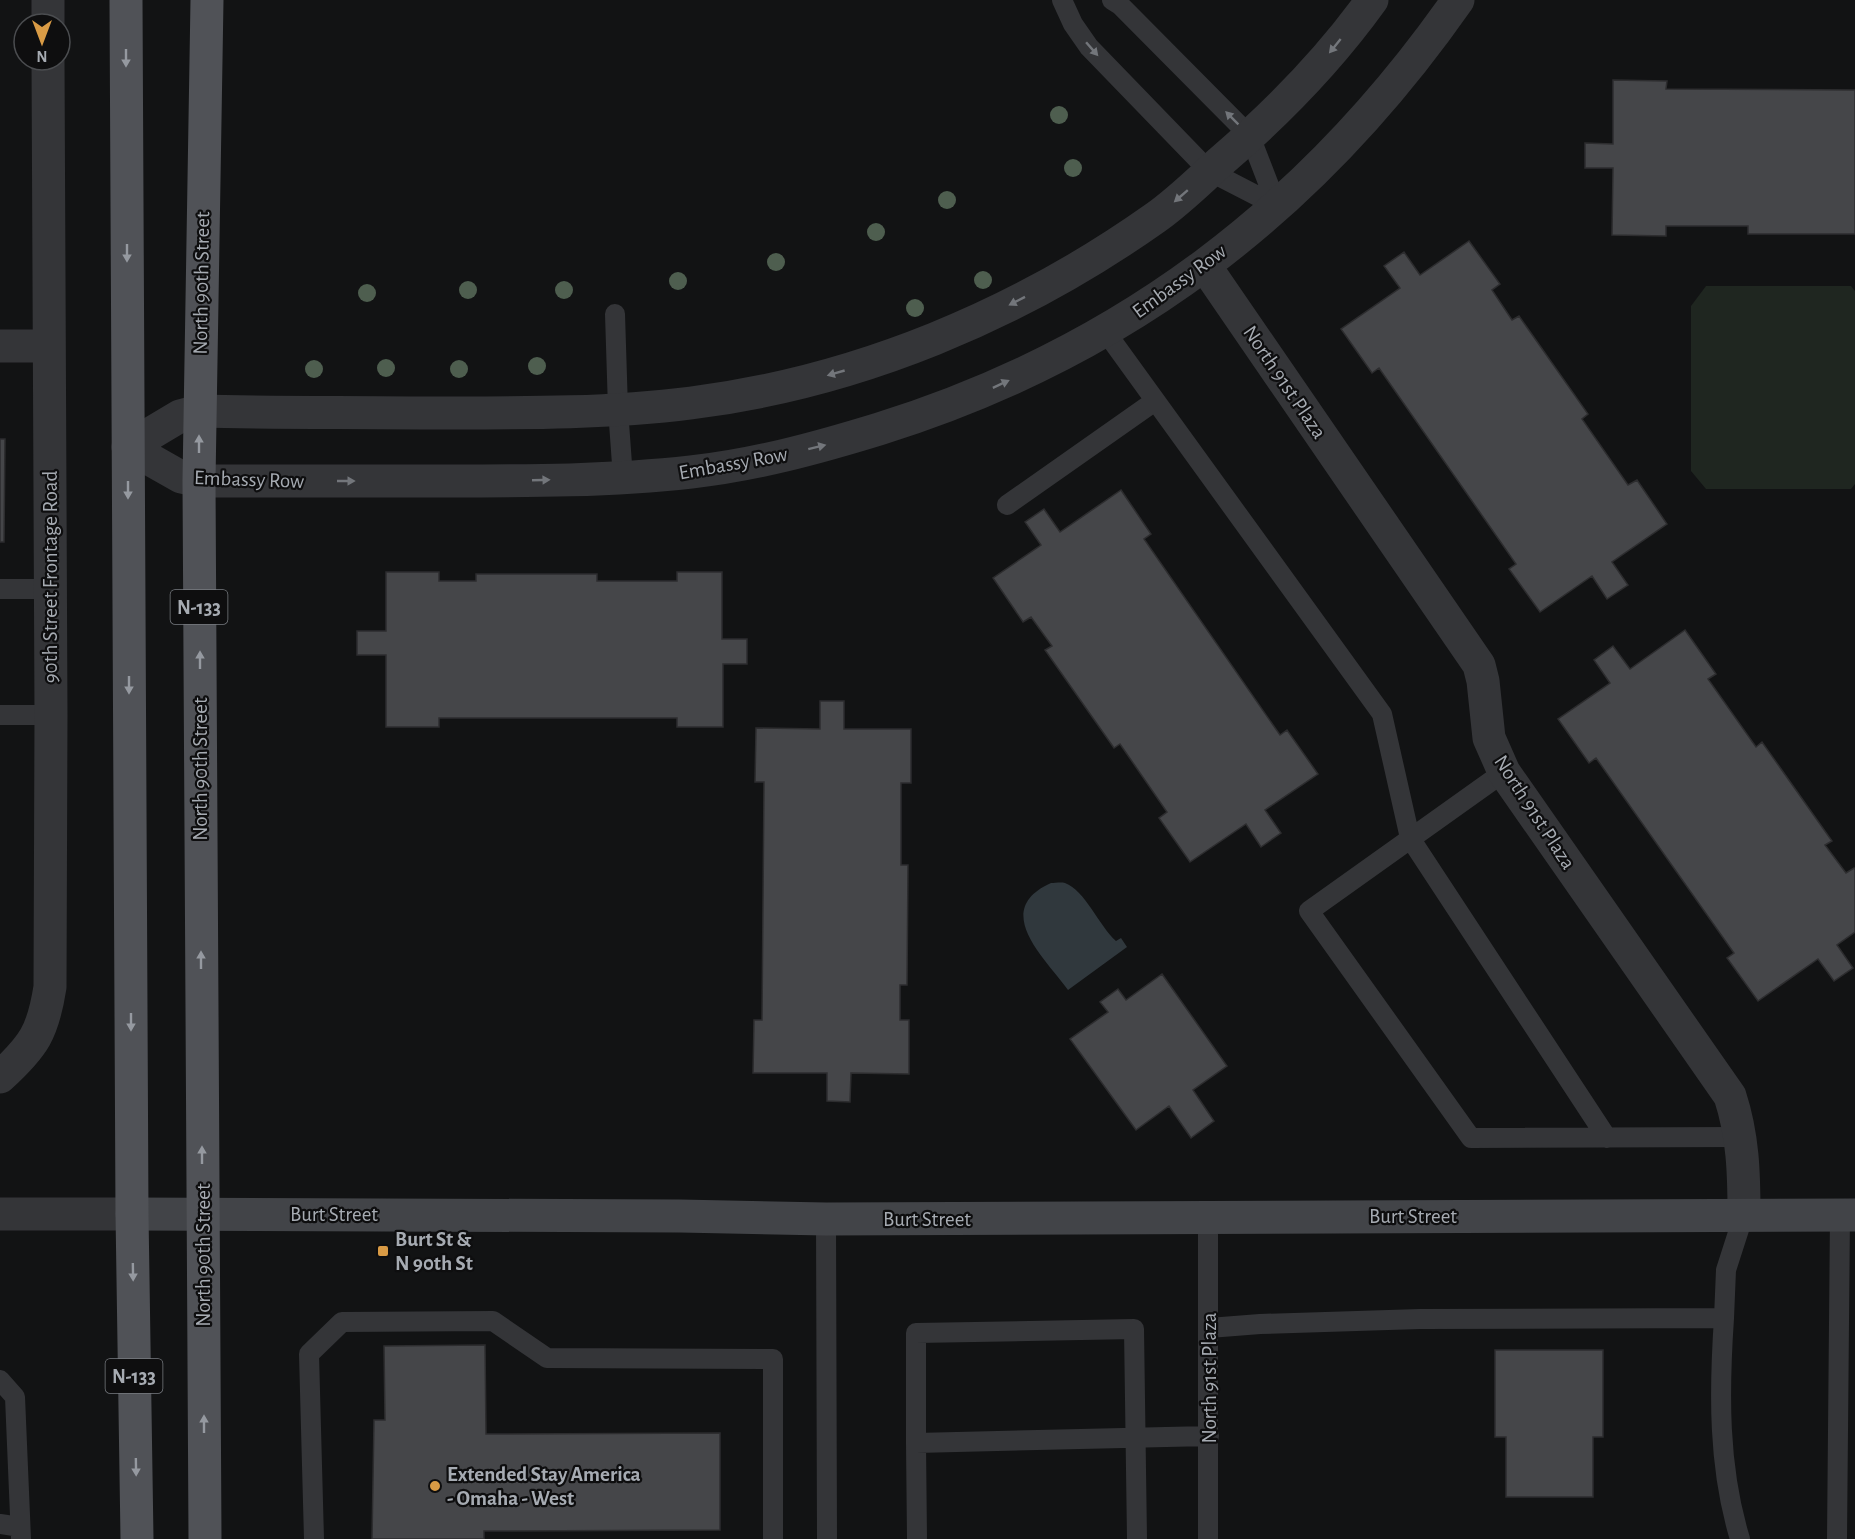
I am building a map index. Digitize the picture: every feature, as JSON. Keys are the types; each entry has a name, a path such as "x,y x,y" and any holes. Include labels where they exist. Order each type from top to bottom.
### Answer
{"main road":[{"name":"N-133","path":"126,0 132,1214 137,1539"},
{"name":"North 90th Street","path":"204,1539 199,411 207,0"}],"street":[{"path":"128,447 180,416 199,411 523,413 618,409 689,403 741,395 833,374 903,352 972,323 1099,256 1158,215 1250,136 1321,63 1372,0"},
{"name":"Embassy Row","path":"128,447 181,477 199,481 519,481 623,478 692,472 749,463 841,441 920,416 993,388 1058,357 1129,317 1205,266 1321,166 1374,109 1425,46 1458,0"},
{"name":"90th Street Frontage Road","path":"0,1077 30,1047 45,1018 50,987 48,72"},
{"name":"North 91st Plaza","path":"1205,266 1479,665 1489,738 1504,772 1730,1096 1738,1123 1744,1169 1744,1214"},
{"path":"0,346 48,346"},
{"name":"Burt Street","path":"0,1214 680,1216 825,1219 1847,1215"}],"lane":[{"path":"1062,0 1072,24 1089,47 1209,171 1277,206"},
{"path":"1112,0 1120,5 1250,136 1277,206"},
{"path":"615,314 623,478"},
{"path":"1105,331 1382,714 1410,838 1607,1138"},
{"path":"1007,505 1155,400"},
{"path":"0,589 50,589"},
{"path":"0,715 51,715"},
{"path":"1504,772 1309,910 1471,1138 1740,1137"},
{"path":"1740,1539 1724,1468 1720,1376 1726,1270 1744,1214"},
{"path":"1837,1539 1846,1501 1847,1215"},
{"name":"North 91st Plaza","path":"1208,1217 1208,1539"},
{"path":"825,1219 827,1539"},
{"path":"1209,1328 1260,1323 1420,1319 1724,1318"},
{"path":"314,1539 309,1354 342,1322 493,1320 547,1358 773,1359 773,1539"},
{"path":"917,1539 916,1333 1134,1329 1137,1539"},
{"path":"0,1380 15,1397 21,1533 0,1524"},
{"path":"916,1443 1209,1436"}],"shaded area":[{"path":"1706,286 1851,286 1855,291 1855,484 1851,489 1706,489 1691,471 1691,306"},
{"path":"1051,883 1065,883 1072,887 1085,900 1116,941 1121,938 1127,947 1068,990 1036,949 1024,920 1025,906 1034,894"}],"building":[{"path":"1613,80 1667,81 1666,89 1855,90 1855,234 1748,234 1748,226 1666,226 1666,236 1612,235 1613,168 1585,168 1585,143 1613,144"},
{"path":"1469,241 1500,284 1492,290 1512,320 1519,316 1588,414 1582,419 1628,485 1637,480 1667,524 1612,562 1628,585 1607,599 1592,576 1540,612 1509,569 1516,564 1379,368 1372,373 1341,329 1400,288 1384,266 1404,252 1420,275"},
{"path":"0,439 5,439 4,542 0,542"},
{"path":"1121,490 1151,534 1144,539 1280,735 1287,730 1318,774 1265,810 1281,833 1261,847 1246,824 1190,862 1159,818 1167,812 1120,744 1114,748 1045,650 1052,646 1031,617 1023,622 993,578 1041,545 1025,522 1044,509 1060,532"},
{"path":"386,572 439,572 439,581 476,581 476,574 597,574 597,581 677,581 677,572 722,572 722,639 747,639 747,664 723,664 723,727 677,727 677,718 439,718 439,727 386,727 386,655 357,655 357,631 386,631"},
{"path":"1685,630 1716,674 1708,679 1756,747 1762,742 1832,841 1825,845 1846,873 1854,868 1855,870 1855,932 1837,945 1853,968 1834,981 1818,959 1758,1001 1727,958 1734,953 1596,758 1589,763 1558,719 1610,683 1594,660 1613,646 1630,669"},
{"path":"820,701 844,701 844,729 911,729 911,783 901,783 901,865 908,865 907,985 900,985 900,1020 909,1020 909,1074 851,1073 850,1102 827,1101 827,1073 753,1073 754,1020 762,1020 764,782 755,782 756,728 820,729"},
{"path":"1162,974 1227,1066 1193,1090 1214,1121 1191,1138 1169,1106 1136,1130 1070,1039 1108,1012 1100,1002 1118,989 1126,1000"},
{"path":"485,1345 486,1434 720,1433 720,1530 484,1531 484,1539 372,1539 374,1420 385,1420 384,1346"},
{"path":"1495,1350 1603,1350 1603,1437 1593,1437 1593,1497 1506,1497 1506,1437 1495,1437"}],"place":[{"name":"Burt St & N 90th St","path":"383,1251"},
{"name":"Extended Stay America - Omaha - West","path":"435,1486"}]}
